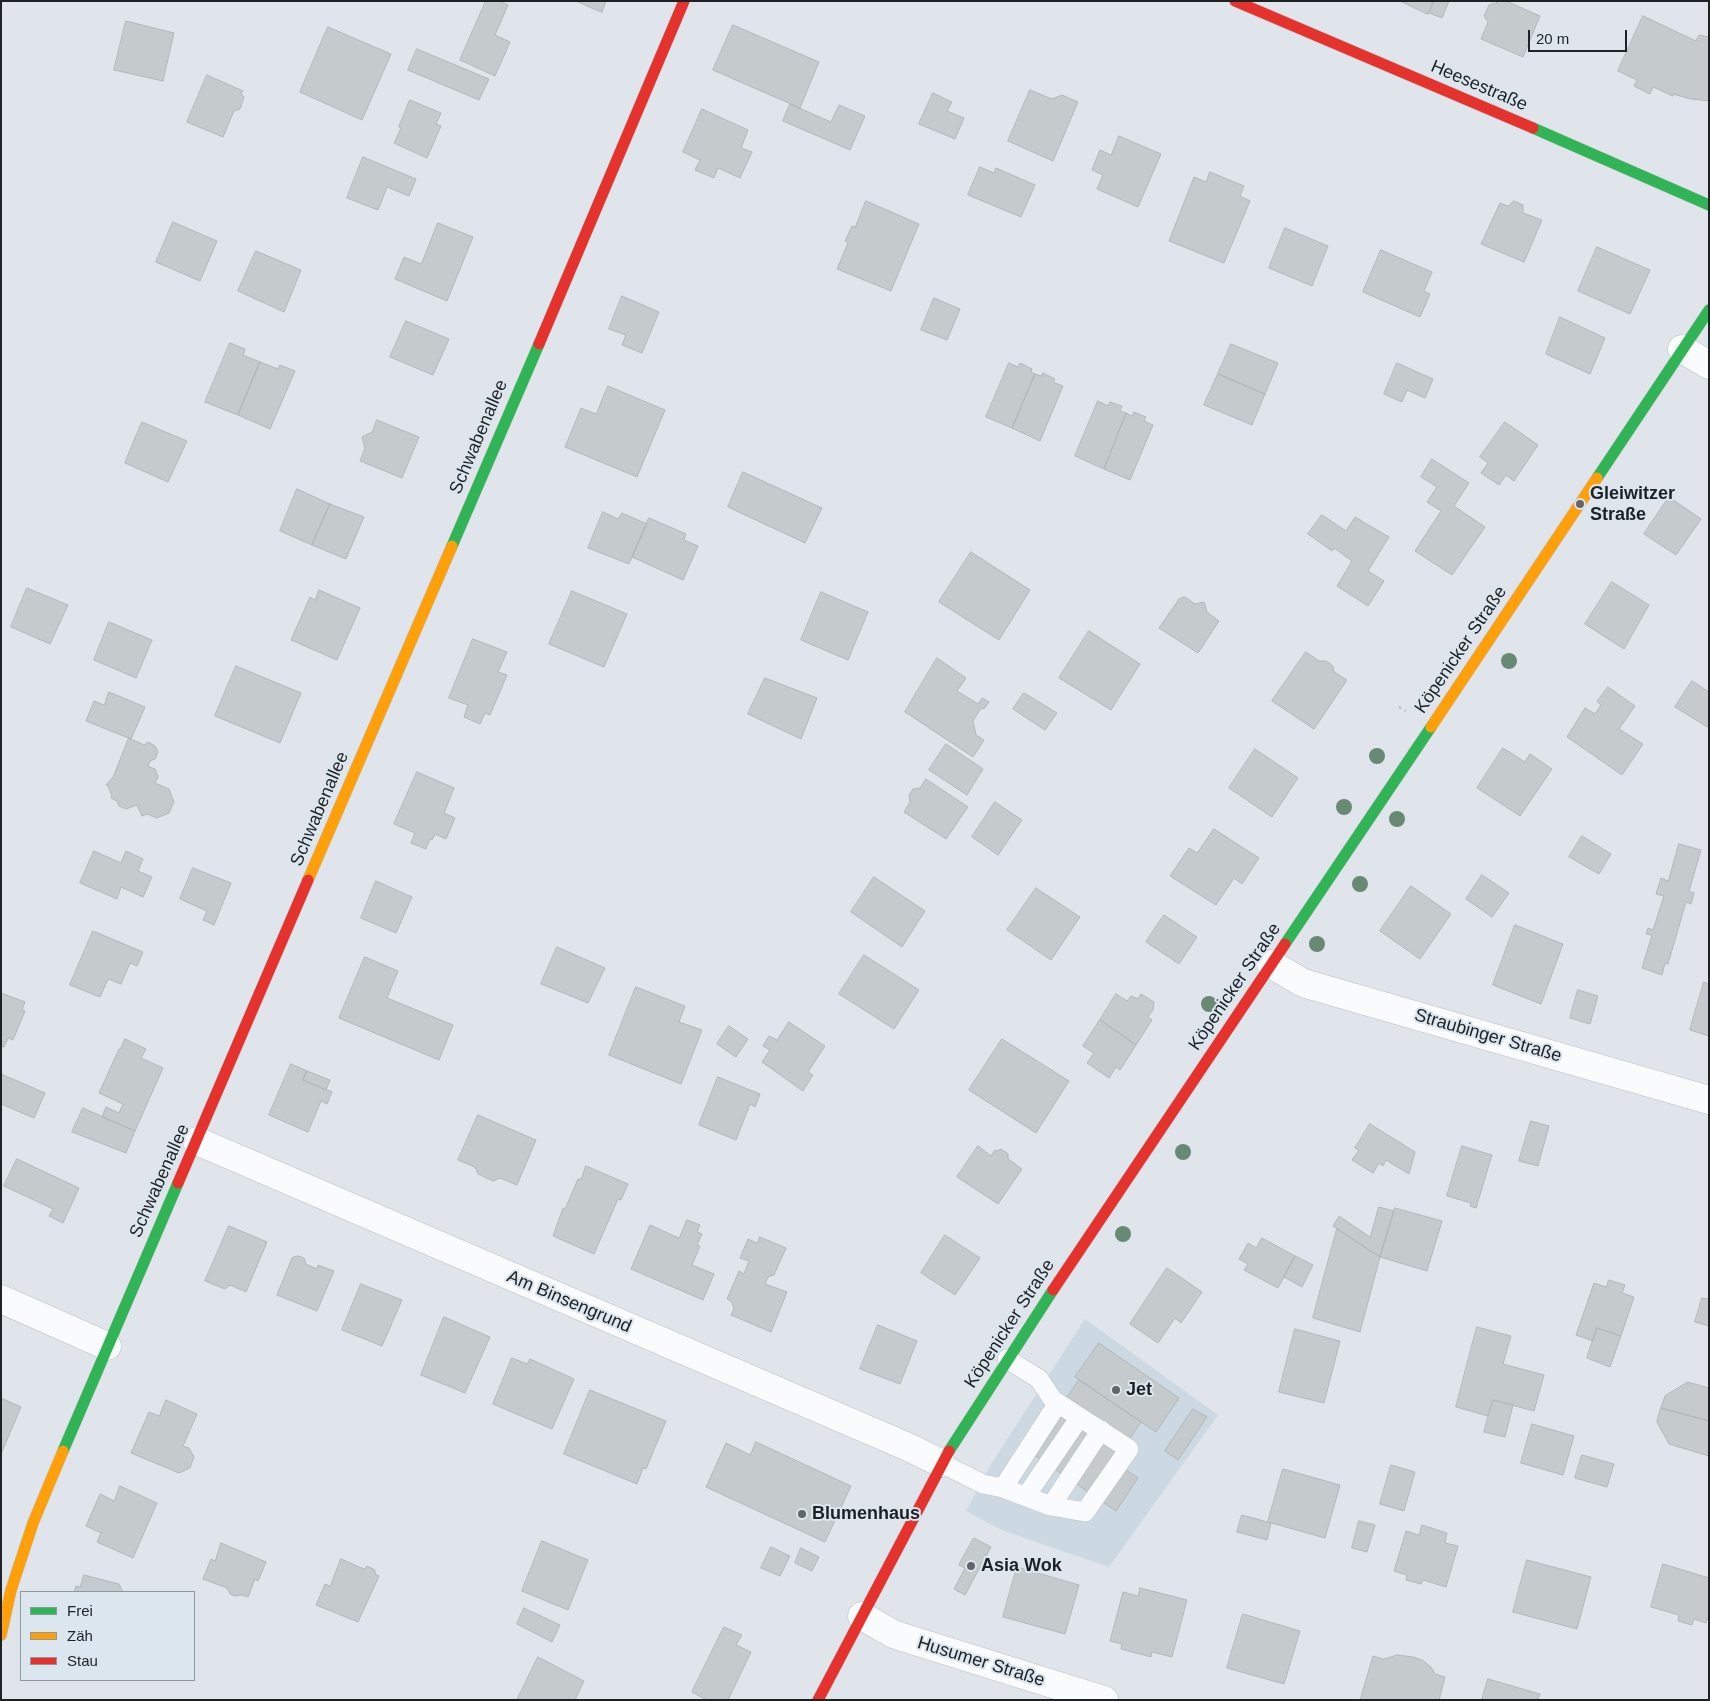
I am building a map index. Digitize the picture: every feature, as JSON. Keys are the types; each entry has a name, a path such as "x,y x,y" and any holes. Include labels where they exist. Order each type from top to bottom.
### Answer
{"street":[{"name":"Schwabenallee","path":"1,1636 12,1590 33,1523 107,1346 197,1141 684,1"},
{"name":"Heesestraße","path":"1235,1 1709,205"},
{"name":"Köpenicker Straße","path":"818,1700 941,1463 1007,1359 1709,310"},
{"path":"1682,349 1709,365"},
{"name":"Straubinger Straße","path":"1271,964 1303,984 1709,1100"},
{"name":"Am Binsengrund","path":"197,1141 908,1447 941,1463"},
{"path":"1,1299 107,1346"},
{"name":"Husumer Straße","path":"862,1616 902,1638 1104,1700"}],"lane":[{"path":"941,1463 983,1484 1003,1488 1051,1506 1085,1512 1129,1449 1058,1403 1039,1378 1007,1359"},
{"path":"1003,1488 1058,1403"},
{"path":"1026,1496 1080,1417"},
{"path":"1051,1506 1101,1430"}],"shaded area":[{"path":"1085,1319 1218,1415 1109,1567 1004,1531 966,1511 991,1464"}],"building":[{"path":"486,1 499,1 508,5 495,35 510,42 495,76 460,60"},
{"path":"576,1 606,1 602,12"},
{"path":"1400,1 1434,1 1428,14"},
{"path":"1434,1 1449,1 1442,18 1429,13"},
{"path":"1497,1 1506,1 1540,16 1523,57 1481,39 1488,22 1484,16 1489,5 1496,4"},
{"path":"1643,16 1696,41 1699,35 1709,37 1709,101 1673,94 1673,96 1653,87 1650,94 1634,86 1637,80 1618,71"},
{"path":"126,21 174,33 163,81 114,70"},
{"path":"733,25 819,62 800,108 713,70"},
{"path":"328,27 391,54 362,120 300,92"},
{"path":"417,49 489,79 479,100 408,70"},
{"path":"207,75 243,91 241,93 244,97 240,109 234,111 223,137 187,122"},
{"path":"1030,90 1052,99 1062,95 1078,102 1053,161 1008,141"},
{"path":"933,93 952,102 947,111 964,118 955,139 919,124"},
{"path":"410,100 441,113 436,124 441,126 427,158 394,143"},
{"path":"790,104 831,122 839,105 865,116 850,150 783,121"},
{"path":"702,109 748,130 741,148 752,152 740,178 718,168 714,178 695,170 700,160 683,152"},
{"path":"1119,136 1161,154 1138,207 1097,189 1103,175 1092,170 1100,150 1111,155"},
{"path":"363,157 416,179 409,196 387,187 378,210 347,198"},
{"path":"980,167 994,173 996,168 1035,185 1021,217 968,195"},
{"path":"1210,172 1244,186 1240,196 1250,201 1224,263 1169,241 1194,177 1206,182"},
{"path":"866,201 919,224 891,291 837,269 848,243 845,241 852,226 855,227"},
{"path":"1514,201 1523,205 1523,213 1542,220 1524,262 1481,244 1500,203 1508,206"},
{"path":"173,222 217,241 200,281 156,262"},
{"path":"438,223 473,237 447,301 395,279 404,257 421,264"},
{"path":"1285,228 1328,246 1312,286 1269,268"},
{"path":"1597,247 1650,270 1630,314 1578,291"},
{"path":"1381,250 1432,272 1424,291 1430,294 1420,317 1363,292"},
{"path":"256,251 301,270 284,312 238,291"},
{"path":"622,296 659,312 642,353 622,345 626,335 609,329"},
{"path":"934,298 960,309 947,340 921,330"},
{"path":"1560,317 1605,338 1590,374 1546,354"},
{"path":"406,321 449,339 433,375 390,357"},
{"path":"230,343 245,349 243,355 260,362 238,415 205,402"},
{"path":"1231,344 1278,363 1265,394 1218,374"},
{"path":"260,362 278,369 280,365 295,371 270,429 238,415"},
{"path":"1009,363 1018,367 1020,363 1032,369 1031,372 1035,374 1012,428 986,417"},
{"path":"1397,363 1433,379 1425,398 1407,390 1402,402 1384,394"},
{"path":"1043,373 1055,379 1053,382 1063,386 1040,441 1012,428 1035,374 1042,376"},
{"path":"1218,374 1265,394 1252,425 1204,405"},
{"path":"608,386 665,410 637,477 565,447 581,408 596,414"},
{"path":"1098,401 1108,406 1110,402 1122,406 1120,411 1126,413 1104,469 1075,456"},
{"path":"1134,412 1146,417 1144,421 1153,425 1130,480 1104,469 1126,413 1132,416"},
{"path":"377,420 419,437 402,478 360,461 365,448 362,437 372,432"},
{"path":"142,422 187,441 168,482 125,463"},
{"path":"1505,422 1538,445 1514,481 1506,475 1499,485 1481,473 1488,463 1480,457"},
{"path":"1432,459 1469,483 1454,506 1485,527 1452,575 1415,551 1441,511 1427,502 1437,487 1421,477"},
{"path":"743,472 822,508 805,543 728,507"},
{"path":"297,489 330,504 312,545 280,531"},
{"path":"1669,497 1701,519 1676,555 1644,534"},
{"path":"330,504 364,517 346,559 312,545"},
{"path":"603,512 618,519 622,513 647,524 629,564 588,548"},
{"path":"1322,515 1346,531 1355,517 1389,537 1368,571 1384,581 1368,606 1337,586 1352,561 1334,548 1332,551 1308,534"},
{"path":"649,518 686,534 684,540 698,546 683,580 632,557"},
{"path":"971,552 1030,590 999,640 939,602"},
{"path":"1612,582 1649,605 1624,649 1585,624"},
{"path":"27,588 68,605 50,644 11,627"},
{"path":"319,590 360,608 337,660 291,640 310,597 315,600"},
{"path":"572,591 627,614 604,667 549,644"},
{"path":"821,592 868,612 848,660 801,640"},
{"path":"1185,597 1195,604 1204,602 1207,612 1219,621 1198,653 1159,628 1179,599"},
{"path":"109,622 152,640 136,678 94,660"},
{"path":"1089,631 1140,664 1111,710 1059,678"},
{"path":"473,639 507,652 498,672 507,675 490,715 485,713 480,724 464,717 468,705 449,698"},
{"path":"1306,652 1319,661 1326,661 1333,666 1334,672 1347,680 1314,729 1272,701"},
{"path":"937,658 966,678 957,691 978,704 982,698 989,702 984,709 981,708 973,721 976,735 984,740 973,757 905,712"},
{"path":"236,666 301,693 280,743 215,716"},
{"path":"765,678 817,698 801,739 748,714"},
{"path":"1692,681 1709,692 1709,728 1675,707"},
{"path":"1608,687 1635,706 1619,729 1643,744 1622,775 1567,737 1585,708 1595,714 1601,705 1597,702"},
{"path":"109,692 145,707 131,739 86,721 94,701 104,705"},
{"path":"1024,693 1057,713 1045,730 1013,709"},
{"path":"129,738 144,745 148,742 155,746 158,752 155,759 150,761 148,766 155,769 158,777 155,783 169,789 174,802 169,813 157,818 147,814 142,816 137,805 126,809 119,806 117,801 111,798 112,796 106,785 113,777"},
{"path":"946,744 983,769 967,795 929,770"},
{"path":"1503,748 1525,762 1530,754 1552,769 1520,816 1477,788"},
{"path":"1255,749 1298,778 1272,817 1229,788"},
{"path":"417,772 454,788 444,813 455,818 446,839 435,834 432,840 430,839 426,849 411,843 415,833 394,824"},
{"path":"926,779 968,807 946,839 904,812 910,802 909,795 913,789 920,788"},
{"path":"995,802 1022,820 998,855 972,837"},
{"path":"1214,829 1259,858 1242,884 1234,878 1216,905 1170,876 1189,848 1197,853"},
{"path":"1582,836 1611,854 1599,874 1569,857"},
{"path":"1679,844 1701,850 1689,891 1694,893 1691,904 1686,902 1668,964 1665,963 1662,975 1642,968 1652,935 1646,934 1648,928 1653,930 1664,896 1656,894 1661,878 1668,881"},
{"path":"94,851 121,863 126,851 143,859 138,871 152,877 143,897 121,887 117,899 80,883"},
{"path":"193,868 231,883 214,925 203,920 207,911 180,899"},
{"path":"1482,875 1509,893 1492,917 1466,899"},
{"path":"874,877 925,911 902,947 851,912"},
{"path":"376,881 412,897 396,933 361,918"},
{"path":"1411,886 1451,914 1420,959 1380,931"},
{"path":"1036,888 1080,917 1051,960 1007,930"},
{"path":"1164,915 1197,937 1179,964 1146,942"},
{"path":"1515,925 1563,944 1541,1004 1493,985"},
{"path":"93,931 143,952 137,966 130,963 121,984 108,979 100,997 70,985"},
{"path":"557,947 605,968 588,1003 541,984"},
{"path":"864,955 919,990 894,1029 839,994"},
{"path":"365,957 398,971 387,998 453,1025 439,1060 339,1018"},
{"path":"1704,982 1709,984 1709,1036 1690,1030"},
{"path":"636,987 685,1006 679,1022 702,1030 681,1084 609,1055"},
{"path":"1578,990 1598,996 1590,1024 1570,1018"},
{"path":"1,993 25,1002 22,1010 25,1011 13,1040 8,1038 4,1047 1,1046"},
{"path":"1116,994 1127,1001 1131,996 1138,999 1141,994 1154,1002 1153,1010 1148,1017 1152,1020 1136,1045 1100,1020"},
{"path":"1100,1020 1136,1045 1120,1070 1116,1067 1109,1078 1087,1063 1094,1053 1083,1046"},
{"path":"789,1022 825,1046 808,1072 813,1075 803,1091 762,1062 770,1050 763,1046 769,1036 777,1040"},
{"path":"729,1026 748,1039 736,1057 717,1044"},
{"path":"125,1039 146,1049 141,1058 163,1068 135,1131 102,1117 106,1107 119,1113 123,1104 99,1093"},
{"path":"1002,1039 1069,1081 1036,1133 969,1090"},
{"path":"291,1064 307,1071 303,1080 332,1092 327,1104 321,1101 308,1132 269,1115"},
{"path":"307,1071 330,1080 326,1090 303,1080"},
{"path":"1,1074 45,1093 34,1118 1,1104"},
{"path":"718,1077 760,1094 755,1107 750,1104 736,1140 699,1125"},
{"path":"83,1108 135,1131 126,1153 72,1132"},
{"path":"478,1115 536,1140 517,1185 500,1178 493,1181 478,1174 475,1167 458,1160"},
{"path":"1531,1121 1549,1126 1538,1166 1519,1161"},
{"path":"1370,1124 1415,1152 1409,1174 1386,1160 1383,1166 1379,1163 1373,1173 1352,1160 1359,1150 1355,1148"},
{"path":"978,1146 991,1156 995,1150 1001,1149 1008,1154 1008,1159 1022,1169 998,1204 957,1177"},
{"path":"1462,1146 1492,1155 1476,1208 1470,1206 1471,1203 1447,1196"},
{"path":"17,1159 79,1188 63,1223 49,1216 53,1209 4,1186"},
{"path":"586,1166 628,1184 621,1200 618,1199 594,1254 553,1236 563,1208 565,1209"},
{"path":"1379,1207 1394,1211 1380,1257 1333,1226 1339,1216 1370,1237"},
{"path":"1395,1208 1442,1221 1427,1271 1380,1257"},
{"path":"687,1220 700,1225 697,1232 702,1234 697,1245 700,1246 692,1265 714,1274 703,1300 631,1269 650,1225 679,1238"},
{"path":"229,1226 267,1242 246,1292 230,1285 225,1289 205,1281"},
{"path":"1337,1229 1380,1257 1360,1332 1313,1318"},
{"path":"945,1235 980,1258 955,1295 921,1273"},
{"path":"760,1237 786,1248 774,1275 768,1277 765,1284 787,1292 771,1332 731,1315 734,1309 732,1302 727,1299 739,1271 744,1274 749,1261 740,1258 748,1239 757,1243"},
{"path":"1262,1238 1295,1256 1278,1288 1244,1270 1248,1264 1239,1259 1248,1243 1256,1248"},
{"path":"298,1256 304,1258 306,1264 317,1269 318,1265 334,1271 317,1311 277,1295 292,1258"},
{"path":"1295,1256 1313,1265 1302,1287 1284,1277"},
{"path":"1167,1268 1202,1292 1181,1323 1175,1318 1158,1343 1130,1324"},
{"path":"1609,1280 1625,1285 1622,1293 1634,1297 1621,1336 1597,1328 1593,1341 1576,1335 1594,1283 1606,1287"},
{"path":"361,1284 402,1300 382,1346 342,1330"},
{"path":"1702,1298 1709,1299 1709,1326 1695,1322"},
{"path":"444,1317 490,1337 465,1393 421,1375"},
{"path":"878,1325 917,1341 900,1384 860,1369"},
{"path":"1477,1327 1511,1336 1503,1364 1544,1375 1534,1411 1493,1400 1488,1416 1456,1407"},
{"path":"1597,1328 1621,1336 1610,1367 1587,1358"},
{"path":"1295,1329 1340,1341 1324,1403 1279,1392"},
{"path":"1099,1343 1179,1398 1156,1432 1075,1377"},
{"path":"512,1358 527,1364 530,1359 574,1379 552,1429 493,1404"},
{"path":"1079,1380 1141,1422 1114,1462 1138,1478 1116,1511 1030,1452"},
{"path":"1688,1382 1709,1388 1709,1421 1661,1408 1665,1396"},
{"path":"590,1390 666,1421 646,1469 643,1468 637,1484 564,1454"},
{"path":"1,1398 21,1407 1,1454"},
{"path":"166,1400 197,1414 183,1446 189,1448 194,1457 190,1468 179,1473 131,1453 149,1412 159,1416"},
{"path":"1493,1400 1513,1405 1505,1437 1484,1432"},
{"path":"1661,1408 1709,1421 1709,1456 1669,1444 1657,1422"},
{"path":"1193,1409 1207,1417 1178,1460 1165,1451"},
{"path":"1532,1424 1574,1436 1563,1475 1521,1463"},
{"name":"Blumenhaus","path":"756,1442 851,1486 825,1542 706,1487 726,1443 750,1455"},
{"path":"1582,1455 1614,1464 1607,1487 1575,1478"},
{"path":"1391,1465 1415,1472 1404,1511 1380,1504"},
{"path":"1283,1469 1340,1485 1325,1538 1268,1522"},
{"path":"120,1486 157,1503 133,1558 97,1542 101,1533 86,1526 100,1494 114,1501"},
{"path":"1242,1515 1271,1523 1267,1540 1237,1532"},
{"path":"1359,1521 1375,1525 1367,1552 1352,1548"},
{"path":"1422,1525 1447,1533 1445,1543 1458,1546 1446,1587 1423,1580 1421,1584 1406,1580 1407,1575 1394,1571 1406,1531 1419,1535"},
{"name":"Asia Wok","path":"974,1538 991,1547 965,1595 954,1589 965,1568 959,1565"},
{"path":"542,1541 588,1560 568,1610 522,1591"},
{"path":"221,1543 266,1562 258,1581 255,1579 248,1597 230,1594 227,1588 203,1579 211,1559 215,1561"},
{"path":"771,1547 790,1556 780,1576 761,1568"},
{"path":"801,1548 819,1557 812,1571 795,1563"},
{"path":"341,1559 364,1569 367,1566 375,1570 375,1574 379,1576 358,1622 316,1605 325,1584 330,1586"},
{"path":"1527,1560 1591,1577 1577,1629 1513,1612"},
{"path":"1663,1564 1709,1578 1709,1615 1706,1623 1694,1619 1692,1625 1678,1621 1679,1615 1651,1607"},
{"path":"1017,1567 1079,1585 1065,1634 1003,1617"},
{"path":"84,1575 119,1584 122,1591 74,1591 76,1586 80,1587"},
{"path":"1140,1588 1187,1600 1172,1657 1152,1652 1151,1657 1121,1649 1122,1644 1110,1641 1123,1592 1138,1596"},
{"path":"524,1608 560,1625 552,1642 517,1624"},
{"path":"1243,1614 1300,1631 1284,1684 1227,1668"},
{"path":"724,1627 742,1635 736,1645 751,1652 728,1700 707,1700 692,1692"},
{"path":"1398,1655 1422,1660 1431,1667 1435,1674 1445,1677 1439,1700 1360,1700 1373,1656 1383,1659"},
{"path":"538,1657 584,1681 575,1700 517,1700"},
{"path":"1488,1679 1540,1694 1538,1699 1541,1700 1482,1700"}],"traffic: fast":[{"path":"1533,128 1709,205"},
{"path":"1597,478 1709,310"},
{"path":"452,546 539,344"},
{"path":"1285,944 1431,727"},
{"path":"63,1451 178,1183"},
{"path":"949,1451 1053,1290"}],"traffic: slow":[{"path":"1431,727 1597,478"},
{"path":"308,880 452,546"},
{"path":"1,1635 11,1590 33,1523 63,1451"}],"traffic: jam":[{"path":"539,344 684,1"},
{"path":"1235,1 1533,128"},
{"path":"178,1183 308,880"},
{"path":"1053,1290 1285,944"},
{"path":"818,1700 949,1451"}],"place":[{"name":"Gleiwitzer Straße","path":"1580,504"},
{"name":"Jet","path":"1116,1390"},
{"name":"Blumenhaus","path":"802,1514"},
{"name":"Asia Wok","path":"971,1566"}]}
